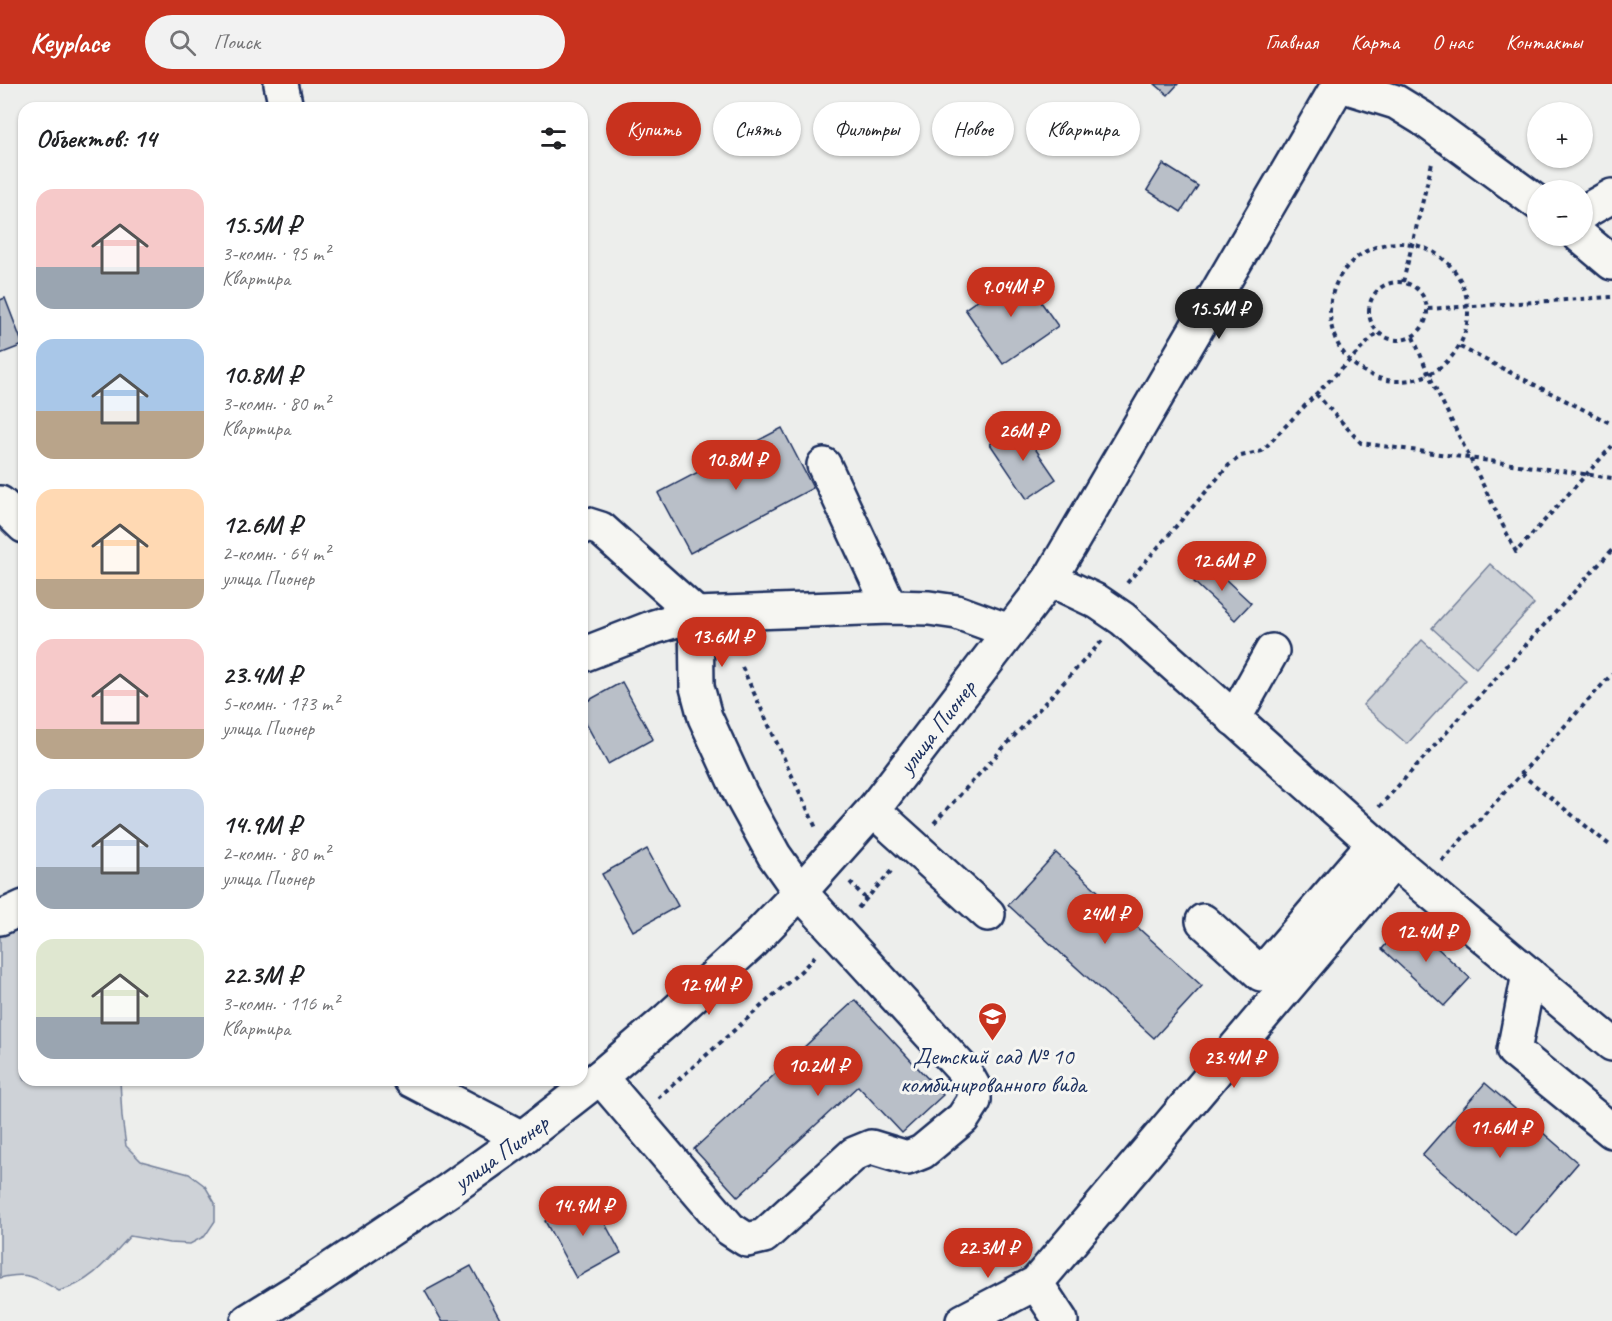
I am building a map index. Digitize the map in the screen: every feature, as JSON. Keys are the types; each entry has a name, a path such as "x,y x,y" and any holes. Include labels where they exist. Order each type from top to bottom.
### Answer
{"street":[{"path":"281,84 285,102"},
{"path":"1338,84 1396,102 1440,131 1527,195"},
{"name":"улица Пионер","path":"248,1321 393,1228 522,1138 600,1077 750,944 873,810 1050,579 1338,84"},
{"path":"1593,207 1612,196"},
{"path":"1592,246 1612,263"},
{"path":"824,465 890,607"},
{"path":"0,503 18,520"},
{"path":"588,525 600,529 696,614 697,687 705,717 741,795 774,855 800,892 965,1072 974,1088 974,1101 963,1118 922,1152 907,1158 871,1147 854,1154 765,1236 747,1240 730,1229 600,1077"},
{"path":"1050,579 1098,602 1123,619 1384,852 1612,1044"},
{"path":"588,653 654,627 696,614 890,607 929,608 957,612 1009,632"},
{"path":"1234,718 1272,651"},
{"path":"873,810 988,914"},
{"path":"1203,921 1262,974 1384,852"},
{"path":"963,1321 1036,1283 1384,852"},
{"path":"0,918 18,910"},
{"path":"1529,974 1514,1051 1612,1131"},
{"path":"422,1086 522,1138"},
{"path":"1036,1283 1061,1321"}],"path":[{"path":"1403,282 1440,131"},
{"path":"1398,243 1413,244 1428,249 1448,263 1462,282 1468,305 1467,326 1460,346 1447,363 1429,375 1408,381 1387,381 1367,374 1350,361 1336,342 1330,318 1332,294 1342,273 1359,256 1380,245 1398,243"},
{"path":"1403,282 1420,291 1428,309 1425,325 1413,337 1394,341 1385,338 1372,325 1369,306 1372,298 1385,285 1403,282"},
{"path":"1428,309 1612,297"},
{"path":"635,1118 802,970 912,846 1123,619 1138,601 1126,584 1229,465 1241,456 1262,451 1378,332"},
{"path":"1413,337 1429,375 1516,552 1612,446"},
{"path":"1460,346 1612,424"},
{"path":"1316,394 1361,443 1612,478"},
{"path":"1377,808 1612,550"},
{"path":"742,667 820,837"},
{"path":"1442,862 1612,674"},
{"path":"1521,774 1612,847"},
{"path":"846,877 866,899"}],"shaded area":[{"path":"1490,564 1534,604 1476,668 1432,628"},
{"path":"1422,640 1466,680 1407,744 1363,705"},
{"path":"18,920 18,1086 120,1086 126,1146 141,1161 189,1174 205,1186 215,1203 215,1221 205,1236 190,1244 130,1236 90,1276 59,1291 44,1282 24,1275 0,1278 0,928"}],"building":[{"path":"1155,84 1178,84 1168,95"},
{"path":"1163,164 1198,186 1181,212 1147,190"},
{"path":"1019,271 1058,326 1003,364 965,309"},
{"path":"5,298 18,332 18,347 0,354 0,300"},
{"path":"1019,425 1056,479 1027,499 990,444"},
{"path":"782,428 813,488 690,553 658,493"},
{"path":"1210,565 1251,603 1235,620 1194,582"},
{"path":"622,682 653,739 608,764 588,727 588,701"},
{"path":"647,849 678,906 633,931 602,874"},
{"path":"1056,853 1202,986 1154,1038 1008,905"},
{"path":"1407,920 1470,978 1444,1006 1382,949"},
{"path":"855,1000 943,1095 902,1133 858,1086 738,1197 694,1149"},
{"path":"1485,1083 1578,1163 1515,1236 1422,1155"},
{"path":"590,1196 621,1253 576,1278 545,1221"},
{"path":"471,1266 501,1321 442,1321 425,1291"}],"place":[{"name":"Детский сад № 10 комбинированного вида","path":"993,1042"}]}
